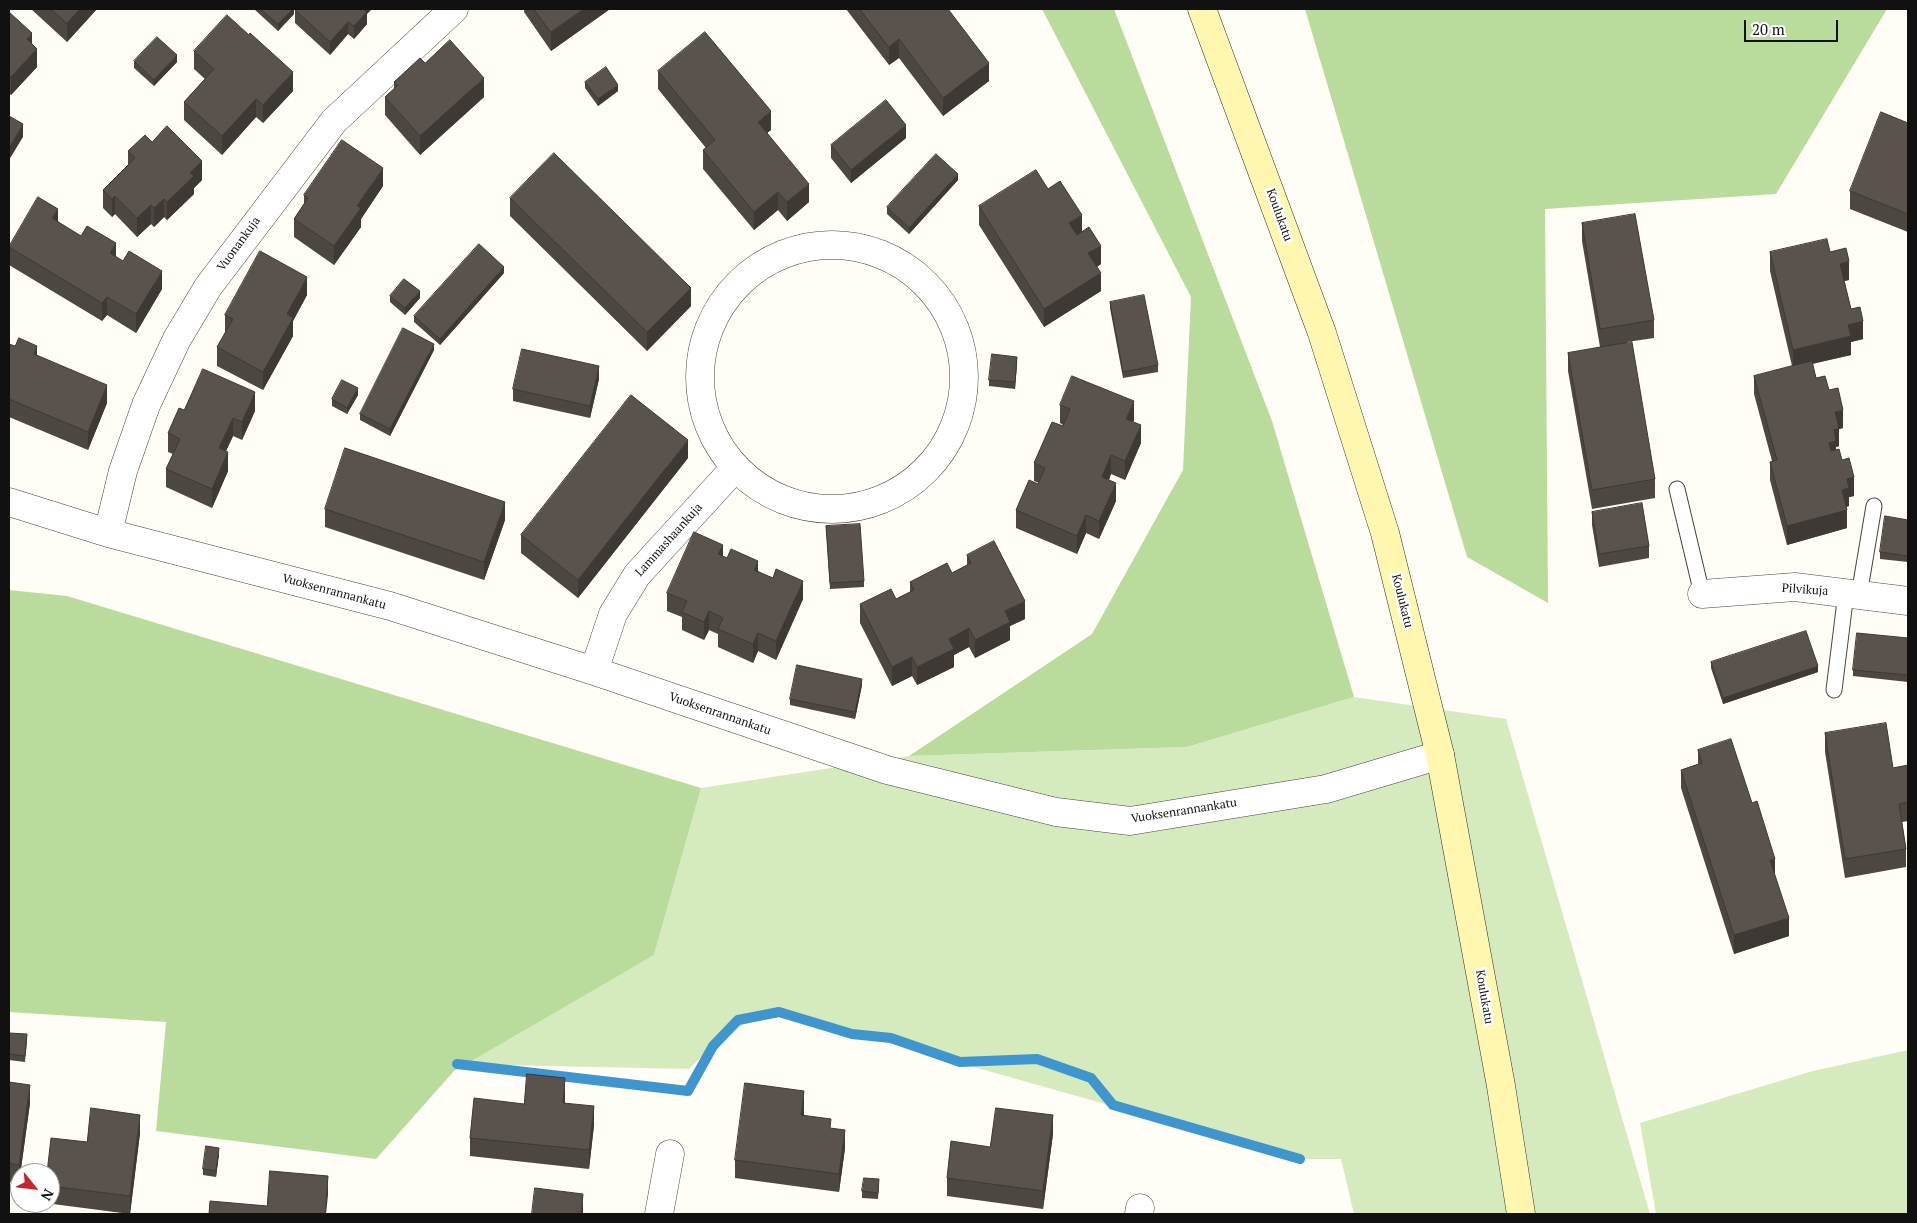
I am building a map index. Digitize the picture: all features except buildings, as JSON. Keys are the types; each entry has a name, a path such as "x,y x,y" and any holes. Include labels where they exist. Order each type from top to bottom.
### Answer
{"street":[{"name":"Vuonankuja","path":"108,533 124,471 146,405 177,339 208,287 263,212 334,122 454,9"},
{"name":"Koulukatu","path":"1202,9 1322,333 1385,533 1440,755 1501,1086 1521,1214"},
{"path":"812,245 856,246 898,261 932,290 955,328 964,372 960,408 958,416 938,456 905,487 864,505 820,509 777,497 733,470 711,430 699,381 707,331 734,287 769,260 812,245"},
{"name":"Lammashaankuja","path":"594,671 613,614 637,575 733,470"},
{"name":"Vuoksenrannankatu","path":"9,502 108,533 390,606 594,671 887,770 1056,812 1130,821 1326,789 1440,755"},
{"name":"Pilvikuja","path":"1702,594 1795,587 1908,601"},
{"path":"659,1214 670,1154"}],"lane":[{"path":"1677,489 1702,594"},
{"path":"1834,690 1852,594 1874,506"}],"green space":[{"path":"1042,9 1114,9 1272,421 1354,697 1187,747 909,756 1092,634 1183,470 1191,297"},
{"path":"1305,9 1887,9 1776,194 1545,209 1548,603 1467,557"},
{"path":"9,590 67,596 701,788 654,955 454,1071 376,1159 156,1131 166,1022 9,1012"},
{"path":"1354,697 1506,719 1650,1214 1354,1214 1341,1159 1300,1159 779,1012 729,1030 689,1069 457,1064 654,955 701,788 909,756 1187,747"},
{"path":"1908,1050 1908,1214 1656,1214 1640,1123 1813,1071"}],"waterway":[{"path":"457,1064 688,1091 713,1046 738,1020 779,1012 852,1034 891,1038 960,1062 1037,1059 1091,1078 1113,1105 1300,1159"}]}
